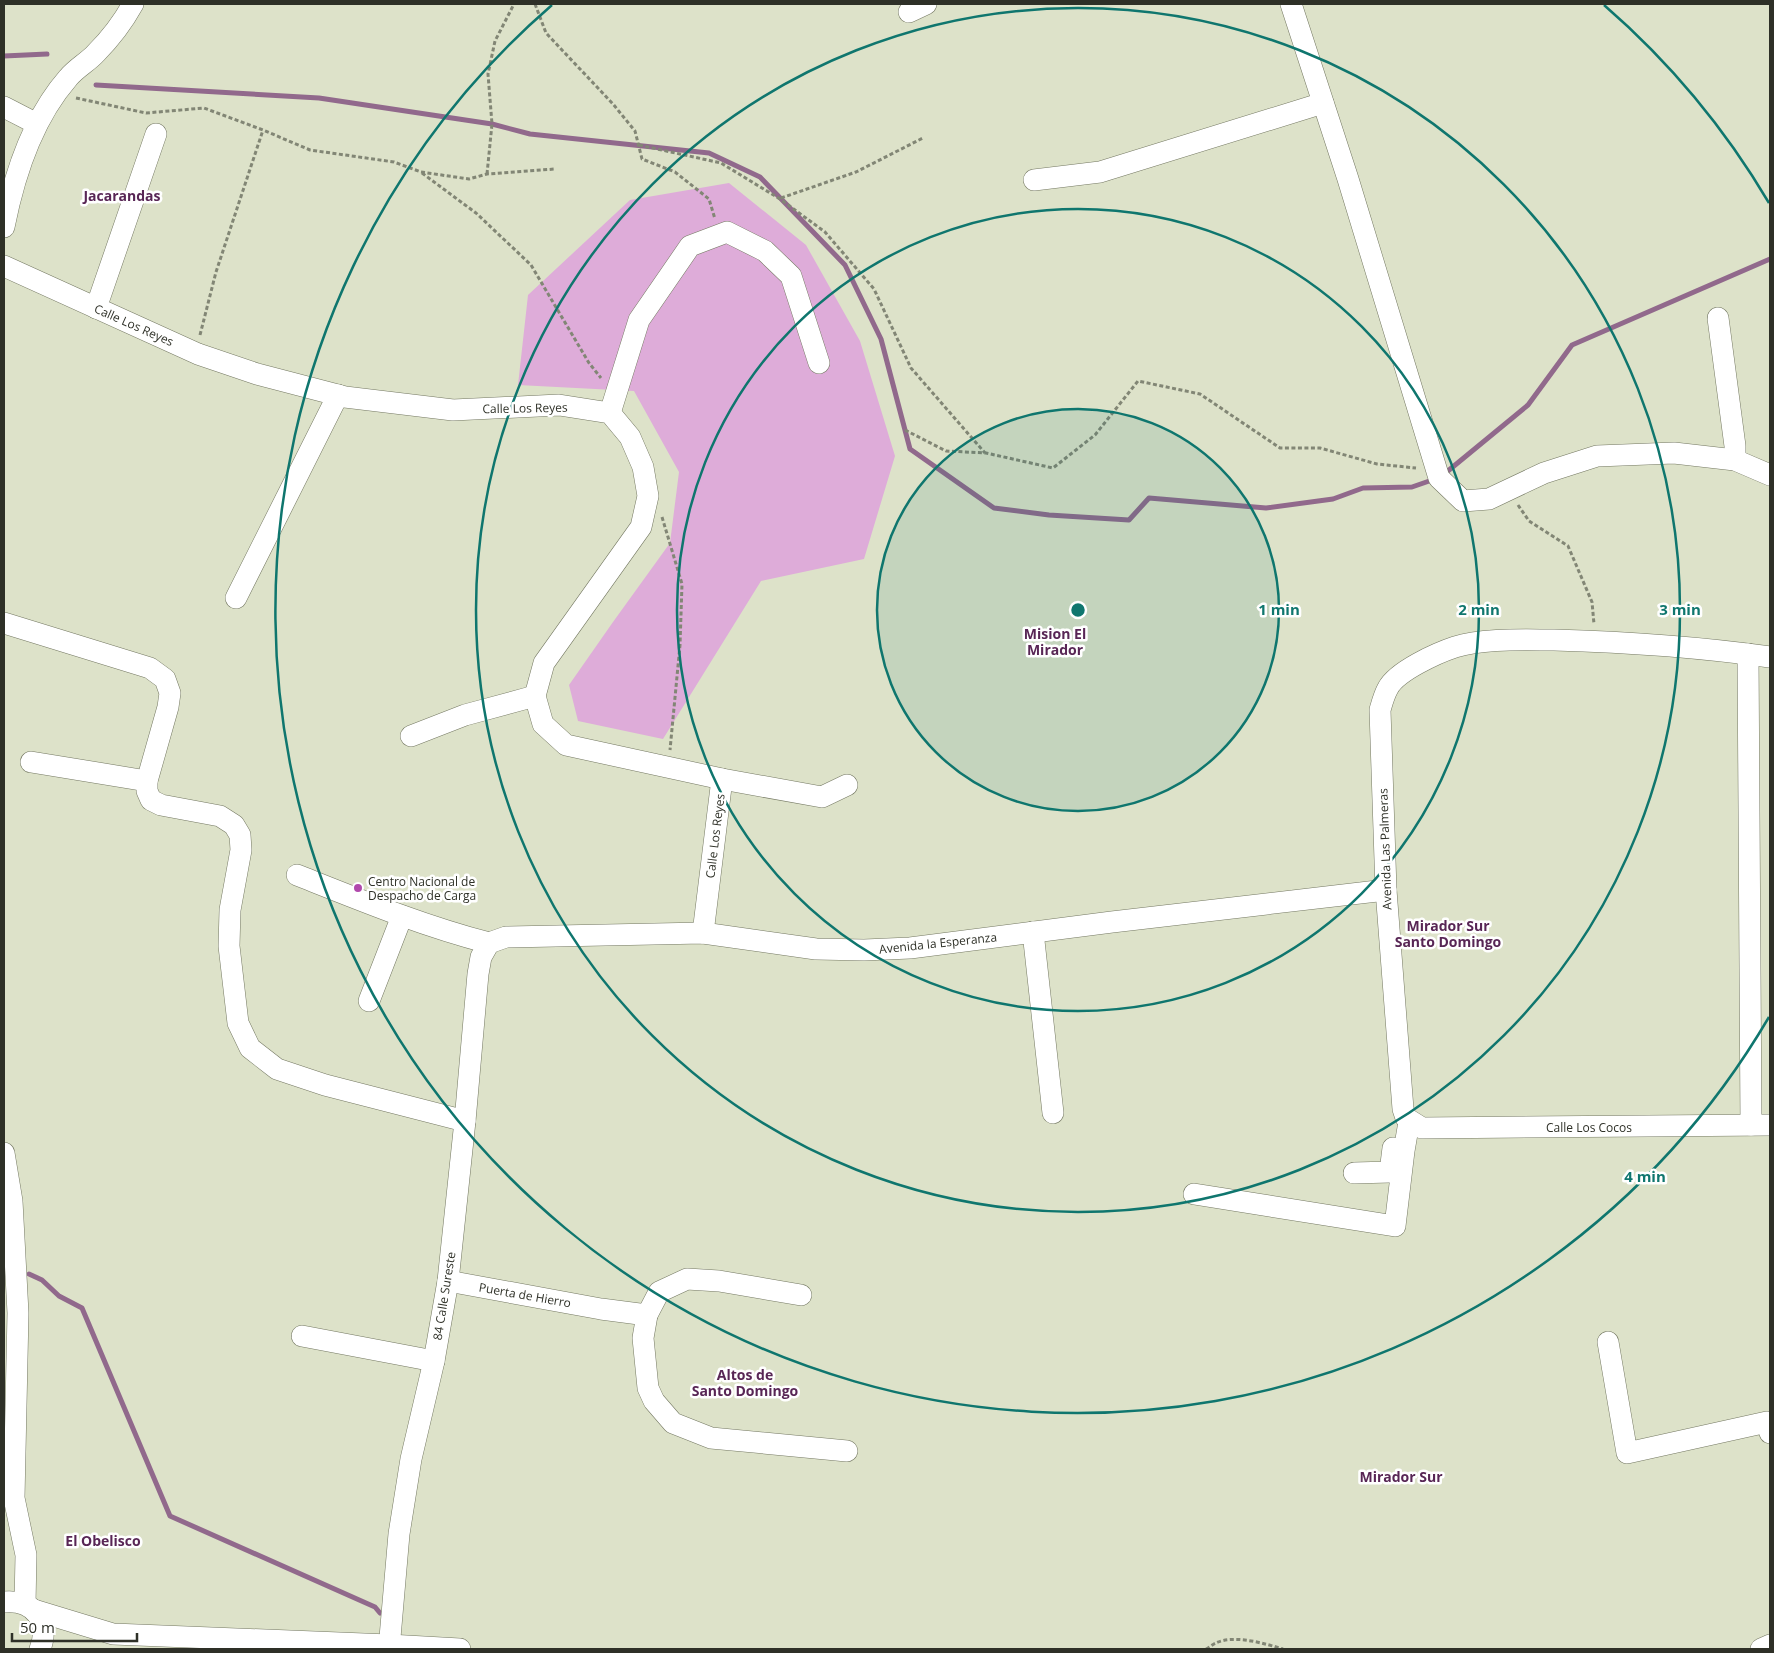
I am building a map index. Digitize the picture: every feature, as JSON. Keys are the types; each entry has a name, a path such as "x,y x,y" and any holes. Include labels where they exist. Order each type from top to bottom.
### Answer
{"street":[{"path":"4,227 10,196 37,124 69,76 96,53 123,22 133,4"},
{"path":"1291,4 1348,179 1439,478 1463,501 1490,499 1544,473 1597,456 1674,453 1735,460 1770,475"},
{"path":"1034,180 1100,172 1323,103"},
{"path":"4,107 37,124"},
{"path":"96,308 156,134"},
{"path":"411,736 465,715 535,696 544,662 640,528 648,496 643,467 630,437 612,405 639,320 690,246 727,232 765,251 791,276 819,363"},
{"name":"Calle Los Reyes","path":"4,266 198,354 257,374 338,395 453,410 560,405 612,405"},
{"path":"1718,318 1736,446 1735,460"},
{"path":"236,598 338,395"},
{"path":"4,623 150,668 165,679 170,692 168,708 146,781 146,791 151,800 161,805 220,816 234,825 240,835 241,850 230,910 229,946 238,1023 250,1048 277,1069 325,1084 465,1121"},
{"name":"Avenida Las Palmeras","path":"1194,1194 1395,1226 1408,1120 1403,1109 1386,890 1380,710 1388,687 1404,672 1430,657 1457,646 1512,640 1596,642 1770,657"},
{"path":"1748,654 1761,1125"},
{"name":"Calle Los Reyes","path":"535,696 543,724 566,745 722,779 703,933"},
{"path":"31,762 146,781"},
{"path":"722,779 822,797 847,785"},
{"path":"297,875 402,916 458,935 489,943"},
{"name":"Avenida la Esperanza","path":"489,943 506,937 703,933 816,949 864,950 910,948 1386,890"},
{"path":"369,1001 402,916"},
{"path":"1033,932 1053,1113"},
{"name":"84 Calle Sureste","path":"389,1647 399,1534 411,1459 434,1362 448,1281 478,974 481,957 489,943"},
{"path":"1354,1173 1390,1172 1396,1134 1408,1120"},
{"name":"Calle Los Cocos","path":"1408,1120 1422,1128 1761,1125"},
{"path":"4,1153 12,1201 18,1313 14,1498 26,1555 30,1607 41,1619 44,1630 40,1649"},
{"path":"801,1296 719,1280 687,1279 659,1292 647,1315 643,1338 648,1388 654,1401 673,1423 711,1438 847,1451"},
{"name":"Puerta de Hierro","path":"448,1281 601,1309 647,1315"},
{"path":"302,1336 434,1362"},
{"path":"1608,1342 1627,1452 1766,1422 1770,1433"},
{"path":"4,1530 14,1498"},
{"path":"4,1602 15,1601 113,1634 460,1649"},
{"path":"1761,1649 1770,1645"}],"path":[{"path":"487,174 492,124 488,74 495,41 514,4"},
{"path":"535,4 546,33 635,131 642,159 675,172 709,199 719,235"},
{"path":"56,93 146,113 204,108 310,150 394,162 421,172 469,179 487,174 555,169"},
{"path":"198,354 201,330 216,272 263,130"},
{"path":"780,198 856,172 923,138"},
{"path":"639,145 721,163 780,198 825,232 874,289 911,368 986,453"},
{"path":"421,172 476,213 531,265 612,405"},
{"path":"905,430 946,451 986,453 1053,468 1095,435 1138,381 1200,394 1280,448 1320,448 1377,464 1437,470"},
{"path":"1508,490 1529,521 1568,546 1592,602 1596,642"},
{"path":"648,496 662,515 682,584 680,645 670,751 672,768"},
{"path":"1206,1649 1218,1642 1237,1639 1283,1649"}],"shaded area":[{"path":"729,183 806,245 860,341 895,456 864,559 761,581 663,739 578,721 569,685 670,543 679,472 634,391 518,385 528,295 630,200"}],"waterway":[{"path":"4,56 47,54"},
{"path":"96,85 319,98 492,124 530,134 709,153 760,177 845,265 881,339 910,449 994,508 1049,515 1129,520 1149,498 1266,508 1333,499 1363,488 1412,487 1435,479"},
{"path":"1443,475 1528,405 1572,345 1770,259"},
{"path":"29,1274 42,1280 59,1296 82,1308 170,1516 375,1607 380,1613"}],"place":[{"name":"Centro Nacional de Despacho de Carga","path":"358,888"}],"district":[{"name":"Jacarandas","path":"122,195"},
{"name":"Mision El Mirador","path":"1055,642"},
{"name":"Mirador Sur Santo Domingo","path":"1448,934"},
{"name":"Altos de Santo Domingo","path":"745,1382"},
{"name":"Mirador Sur","path":"1401,1476"},
{"name":"El Obelisco","path":"103,1540"}]}
